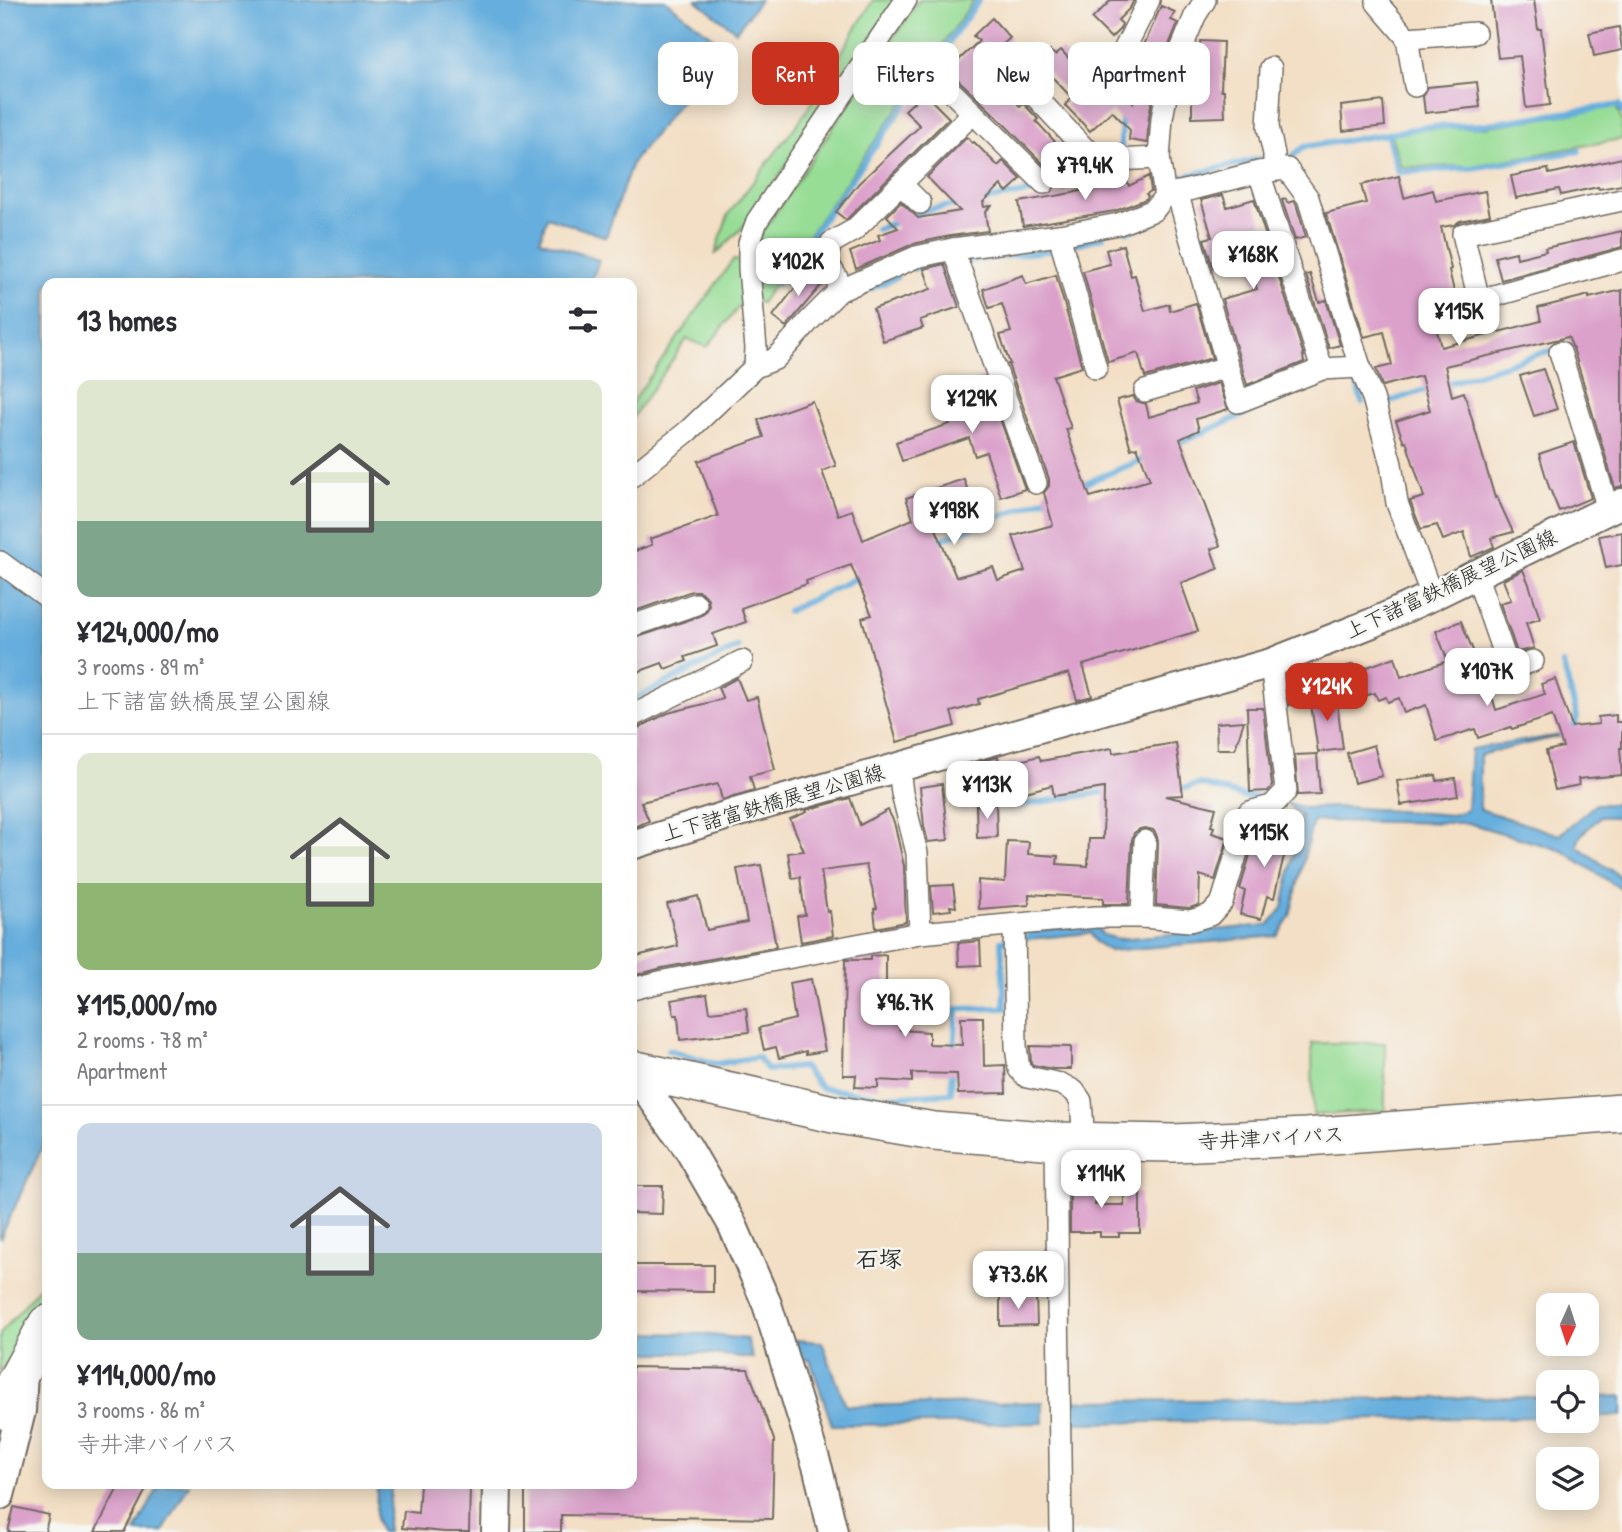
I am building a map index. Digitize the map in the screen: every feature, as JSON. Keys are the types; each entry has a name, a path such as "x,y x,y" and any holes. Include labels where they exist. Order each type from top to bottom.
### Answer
{"highway":[{"name":"寺井津バイパス","path":"637,1071 834,1114 934,1131 1070,1142 1174,1143 1306,1137 1622,1113"},
{"path":"0,1410 42,1333"}],"street":[{"path":"755,367 749,243 757,221 906,0"},
{"path":"1128,42 1149,0"},
{"path":"1184,42 1205,0"},
{"path":"1377,0 1407,38 1415,86"},
{"path":"1407,38 1475,33"},
{"path":"1271,68 1269,165 1322,369"},
{"path":"959,99 1044,183"},
{"path":"1043,105 1084,148 1098,158 1159,158"},
{"path":"1164,105 1159,158 1238,402 1322,369 1360,367"},
{"path":"839,291 836,278 826,260 831,243 854,230 974,113"},
{"path":"637,472 688,430 755,367 775,359 839,291 916,257 956,257 1061,245 1154,209 1171,194 1269,165 1287,169 1308,198 1360,367 1373,398 1391,464 1397,503 1432,596"},
{"path":"901,184 920,203"},
{"path":"1622,200 1463,234 1479,300 1622,260"},
{"path":"1061,245 1096,368"},
{"path":"956,257 1036,484"},
{"path":"1560,352 1615,506"},
{"path":"1145,391 1227,367"},
{"name":"上下諸富鉄橋展望公園線","path":"637,843 735,813 1271,663 1432,596 1615,506"},
{"path":"0,562 42,593"},
{"path":"1476,574 1509,669"},
{"path":"637,624 695,604"},
{"path":"637,714 743,661"},
{"path":"1487,676 1533,661"},
{"path":"637,988 920,933 1096,917 1190,921 1210,915 1222,902 1250,812 1272,806 1286,791 1271,663"},
{"path":"899,768 902,793 917,853 920,933"},
{"path":"1142,917 1145,841"},
{"path":"1014,925 1016,1046 1019,1069 1027,1077 1061,1084 1074,1091 1081,1101 1070,1142 1061,1532"},
{"path":"637,1077 688,1148 732,1224 767,1304 818,1469 833,1532"},
{"path":"0,1495 21,1411 24,1365"},
{"path":"496,1532 497,1489"}],"green space":[{"path":"873,0 896,0 868,42 853,42 853,65 839,86 839,57"},
{"path":"919,0 974,0 944,42 891,42"},
{"path":"853,98 853,105 900,105 761,303 745,299 707,347 687,339 637,411 637,395 733,260 743,261"},
{"path":"810,105 826,105 751,219 715,255 728,215"},
{"path":"1616,107 1622,121 1622,139 1472,166 1401,167 1391,135 1422,129 1485,127"},
{"path":"1312,1043 1385,1043 1385,1111 1313,1115"},
{"path":"42,1284 42,1315 0,1372 0,1334"}],"water":[{"path":"0,0 665,0 719,42 658,42 658,105 678,105 632,163 606,237 547,217 540,240 599,260 593,278 42,278 42,1148 0,1239"},
{"path":"696,0 760,0 736,31"},
{"path":"1574,733 1480,755 1480,809 1559,835 1596,804 1622,804 1622,817 1600,817 1580,836 1577,846 1622,878 1622,890 1563,851 1468,823 1313,821 1290,916 1277,936 1110,951 1096,942 1090,933 1028,939 1030,931 1094,924 1103,935 1119,939 1268,925 1283,908 1301,816 1285,802 1305,808 1346,807 1452,815 1467,810 1471,749"},
{"path":"637,1333 701,1334 747,1339 753,1358 702,1353 637,1353"},
{"path":"795,1340 822,1342 846,1406 1043,1402 1043,1423 832,1425 810,1360 800,1359"},
{"path":"1622,1396 1622,1416 1599,1416 1599,1397"},
{"path":"1536,1397 1536,1417 1071,1423 1071,1401"},
{"path":"157,1489 186,1489 163,1532 135,1532"},
{"path":"377,1489 391,1489 388,1532 381,1532 376,1518"}],"building":[{"path":"1111,0 1134,0 1118,20 1122,24 1111,38 1092,19"},
{"path":"1491,0 1534,0 1538,29 1541,29 1550,105 1526,108 1520,56 1498,58"},
{"path":"1161,6 1175,12 1171,20 1178,23 1170,42 1145,42"},
{"path":"992,18 1010,38 1006,42 978,42 973,36"},
{"path":"1619,27 1622,50 1594,56 1589,33"},
{"path":"1200,41 1223,42 1221,90 1224,90 1225,117 1192,118 1192,105 1210,105 1210,42"},
{"path":"973,47 973,94 959,81 959,60"},
{"path":"1061,50 1068,57 1068,94 1054,79 1055,55"},
{"path":"1477,82 1480,107 1425,113 1423,96 1428,87"},
{"path":"1383,101 1385,126 1343,131 1341,106"},
{"path":"1068,102 1068,105 1151,105 1147,143 1129,140 1130,130 1112,111 1090,131 1065,105"},
{"path":"911,105 936,105 949,118 846,220 836,212 859,183 920,126 905,110"},
{"path":"984,105 1025,105 1058,145 1061,143 1086,168 1066,187"},
{"path":"967,137 998,166 1003,161 1021,179 1007,192 1001,185 983,202 984,207 991,206 985,212 988,231 913,244 856,269 850,252 880,240 878,235 898,228 887,216 901,202 918,218 960,211 927,177"},
{"path":"1622,158 1622,185 1561,195 1559,189 1516,198 1511,176 1548,169 1549,174"},
{"path":"1149,176 1151,191 1146,194 1146,199 1115,211 1023,226 1019,202 1072,193 1125,177 1129,186"},
{"path":"1399,176 1404,198 1433,190 1436,201 1485,191 1490,215 1441,227 1458,309 1433,315 1441,347 1541,321 1538,308 1622,290 1622,486 1615,488 1568,337 1445,366 1452,396 1464,392 1495,498 1497,497 1513,532 1491,538 1494,547 1471,557 1464,532 1443,540 1437,525 1421,529 1410,501 1424,497 1406,441 1404,442 1396,421 1430,410 1421,376 1382,386 1376,369 1392,365 1384,332 1364,337 1326,213 1366,203 1361,185"},
{"path":"1223,195 1227,207 1254,199 1304,356 1304,362 1247,385 1222,299 1257,289 1248,258 1213,268 1204,239 1212,237 1201,200"},
{"path":"1286,199 1287,203 1294,201 1296,204 1306,237 1295,240 1282,200"},
{"path":"1622,231 1622,247 1501,280 1495,257 1516,252 1517,258 1546,251 1545,248"},
{"path":"1123,245 1131,276 1135,275 1145,311 1169,304 1170,311 1196,303 1212,358 1145,377 1138,353 1108,362 1083,271 1110,264 1106,250"},
{"path":"944,264 959,307 920,320 923,328 883,341 873,309 931,289 924,269"},
{"path":"809,270 824,282 786,327 773,316"},
{"path":"1310,274 1319,302 1326,300 1340,345 1329,348 1306,275"},
{"path":"1023,275 1026,284 1056,275 1082,367 1053,376 1071,428 1066,429 1090,497 1150,480 1137,447 1131,449 1117,400 1133,396 1136,401 1146,404 1149,417 1197,403 1193,391 1219,383 1228,409 1196,419 1199,430 1180,439 1220,546 1211,549 1218,569 1181,583 1198,631 1083,665 1092,696 1077,700 1069,673 978,699 979,704 951,712 955,726 897,742 862,618 872,615 851,565 741,608 746,622 713,634 717,646 685,657 687,661 665,669 662,663 637,672 637,637 700,616 709,606 705,595 692,591 637,610 637,550 652,545 650,539 718,516 698,461 764,437 758,420 812,401 836,466 822,471 838,515 852,510 863,540 913,519 906,498 964,479 976,516 936,529 956,577 993,567 998,580 1025,571 1013,536 1053,525 1044,493 1049,486 1049,479 1000,335 1011,332 1002,304 989,308 983,289"},
{"path":"1543,369 1557,409 1534,416 1520,376"},
{"path":"985,377 1025,489 1001,497 986,452 975,456 969,438 902,461 896,442 950,424 943,405 966,397 962,385"},
{"path":"1574,442 1591,498 1559,511 1539,454"},
{"path":"1622,532 1622,565 1606,568 1599,536"},
{"path":"1523,570 1540,619 1526,623 1534,648 1517,652 1500,603 1511,600 1503,580"},
{"path":"1461,621 1474,653 1478,652 1482,664 1474,673 1475,681 1484,689 1490,689 1496,710 1545,694 1541,684 1555,679 1572,727 1599,724 1598,717 1616,715 1616,722 1622,722 1622,775 1578,779 1579,785 1555,790 1546,751 1563,747 1552,716 1478,738 1475,729 1437,741 1426,705 1404,713 1399,698 1388,702 1386,697 1378,700 1375,693 1340,702 1331,671 1354,664 1356,671 1395,657 1401,677 1448,661 1436,631"},
{"path":"1303,676 1306,703 1289,705 1286,678"},
{"path":"737,678 746,700 757,697 775,770 750,776 754,790 722,800 718,784 641,802 649,821 637,826 637,728 668,713 723,699 718,688"},
{"path":"1336,695 1343,749 1318,752 1310,698"},
{"path":"1247,708 1263,708 1272,786 1268,791 1250,792"},
{"path":"1244,721 1235,749 1217,749 1216,723"},
{"path":"1176,743 1183,795 1165,796 1216,808 1212,833 1228,838 1215,880 1200,875 1199,905 1189,908 1156,905 1158,841 1153,830 1145,828 1134,833 1132,840 1129,904 1103,904 1103,898 1029,894 1029,905 979,909 978,880 1005,882 1007,841 1029,842 1028,854 1058,856 1057,864 1088,866 1089,839 1103,839 1104,788 1054,796 1052,785 992,801 981,761 998,757 1000,766 1039,756 1041,761 1112,748 1113,753"},
{"path":"1374,745 1382,776 1354,783 1347,753"},
{"path":"1317,754 1320,794 1298,795 1295,755"},
{"path":"1436,775 1437,781 1455,778 1458,796 1401,805 1397,781"},
{"path":"942,784 948,840 928,842 920,787"},
{"path":"850,798 860,825 888,810 894,822 904,866 906,922 876,928 874,909 877,908 866,865 821,871 833,936 801,942 797,916 805,915 800,877 792,878 788,853 804,851 790,819 807,812 806,810"},
{"path":"996,804 997,837 977,838 976,805"},
{"path":"1266,821 1291,826 1274,898 1267,896 1261,919 1240,914 1245,891 1240,889 1254,841 1260,842"},
{"path":"761,865 776,947 637,975 637,956 678,946 667,904 698,896 707,930 747,922 737,869"},
{"path":"953,885 956,907 950,906 951,910 933,912 931,886"},
{"path":"980,941 981,965 959,966 958,943"},
{"path":"886,955 886,991 900,991 900,1030 929,1032 929,1044 962,1045 961,1017 983,1017 984,1066 1005,1065 1006,1093 958,1094 957,1074 912,1073 912,1082 878,1080 878,1088 855,1087 856,1075 843,1075 845,960 870,960 870,956"},
{"path":"811,979 825,1051 806,1054 806,1051 779,1058 776,1047 764,1050 759,1028 795,1019 789,983"},
{"path":"707,994 710,1012 746,1008 749,1032 680,1040 678,1015 674,1015 671,1000"},
{"path":"1030,1046 1071,1047 1071,1069 1033,1065"},
{"path":"1070,1163 1085,1164 1084,1195 1095,1195 1095,1205 1124,1205 1124,1193 1140,1193 1140,1233 1100,1237 1100,1232 1070,1232"},
{"path":"637,1186 663,1186 662,1214 637,1213"},
{"path":"637,1265 713,1265 713,1292 637,1291"},
{"path":"1036,1295 1037,1325 1000,1326 1000,1296"},
{"path":"637,1367 748,1369 774,1440 772,1519 561,1515 561,1532 525,1532 525,1489 637,1489"},
{"path":"117,1489 146,1489 124,1532 95,1532"},
{"path":"420,1489 470,1489 469,1532 402,1528 404,1511 418,1513"},
{"path":"14,1507 49,1515 45,1532 8,1532"}],"waterway":[{"path":"777,284 979,0"},
{"path":"1387,134 1424,127 1480,125 1619,105 1622,112"},
{"path":"980,201 1107,178 1120,170 1122,115"},
{"path":"1281,159 1289,159 1304,147 1387,134 1398,172 1472,168 1579,151"},
{"path":"1170,163 1174,179 1259,159 1270,159"},
{"path":"909,217 926,210 962,204"},
{"path":"1127,231 1151,225 1168,211"},
{"path":"877,229 899,221"},
{"path":"914,269 1053,250 1103,237"},
{"path":"854,296 897,277"},
{"path":"1443,385 1545,352 1580,345"},
{"path":"1175,445 1328,377"},
{"path":"1357,384 1362,402"},
{"path":"1388,402 1432,388"},
{"path":"1078,486 1149,457"},
{"path":"935,542 1052,496"},
{"path":"788,611 861,576"},
{"path":"637,698 738,647"},
{"path":"1563,664 1577,716 1573,733"},
{"path":"1174,791 1200,784 1246,797 1272,796"},
{"path":"1009,807 1111,791"},
{"path":"954,1051 957,1009 1005,1008 1001,941 1036,935"},
{"path":"668,1050 716,1064 758,1057 768,1070 803,1067 821,1088 885,1097 951,1093 952,1069"}],"district":[{"name":"石塚","path":"879,1259"}]}
